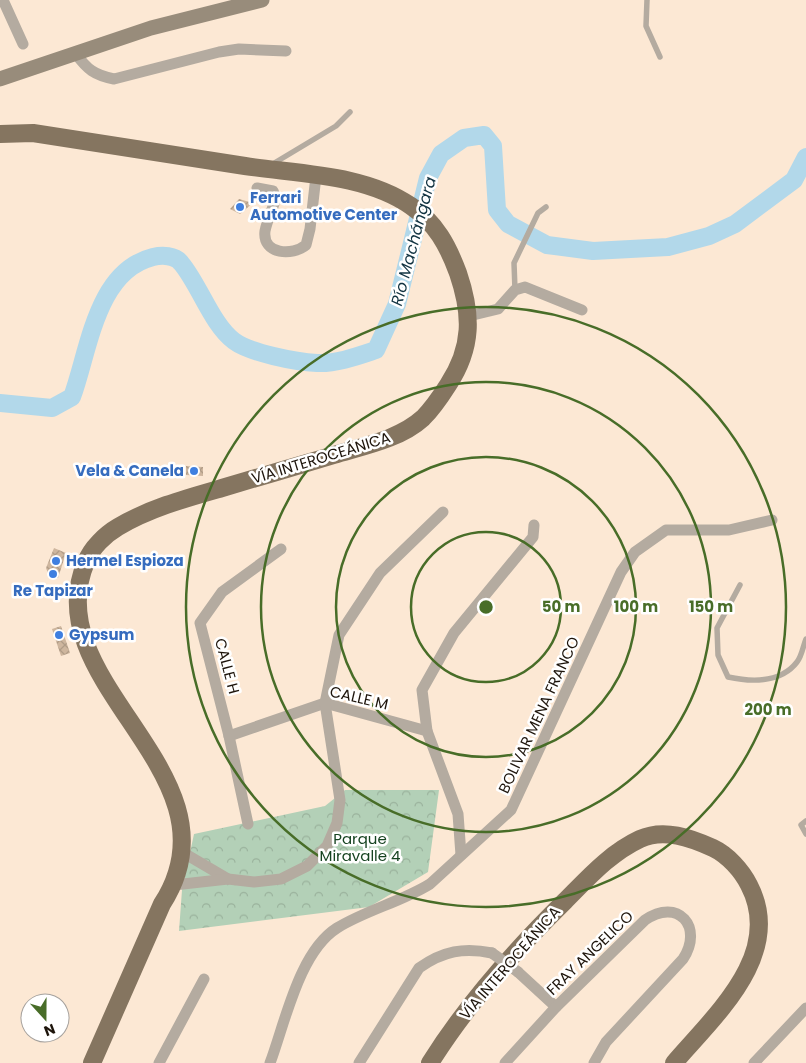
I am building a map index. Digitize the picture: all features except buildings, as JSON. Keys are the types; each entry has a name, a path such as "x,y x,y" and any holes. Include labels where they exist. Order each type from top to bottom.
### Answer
{"main road":[{"name":"VÍA INTEROCEÁNICA","path":"0,134 33,134 324,177 388,193 410,206 427,219 439,232 455,265 470,316 457,372 440,398 422,419 396,435 364,446 186,498 141,514 115,528 87,557 80,577 78,595 79,614 84,638 99,672 151,751 166,778 182,824 182,852 174,884 162,904 92,1063"},
{"name":"VÍA INTEROCEÁNICA","path":"162,904 171,855 175,806"},
{"name":"VÍA INTEROCEÁNICA","path":"430,1063 447,1035 527,938 602,863 642,838 668,834 696,840 721,852 744,876 755,897 761,925 757,950 737,988 674,1063"}],"street":[{"path":"4,0 23,44"},
{"path":"0,79 151,28 262,0"},
{"path":"76,54 88,70 99,76 114,79 218,52 239,49 286,51"},
{"path":"257,188 273,190 276,198 265,233 267,242 274,249 283,253 292,252 306,245 324,177"},
{"path":"470,316 498,309 515,290 525,287 582,310"},
{"path":"174,884 228,879 254,882 281,879 306,866 327,846 337,823 340,800 325,703 339,635 380,573 443,512"},
{"name":"BOLIVAR MENA FRANCO","path":"270,1063 304,970 318,947 337,929 415,893 430,884 505,817 515,804 621,572 635,552 666,530 729,530 772,520"},
{"path":"461,855 458,814 426,731 422,690 454,632 533,537 534,525"},
{"name":"CALLE H","path":"248,824 230,736 200,623 222,592 281,549"},
{"name":"CALLE M","path":"230,736 325,703 426,731"},
{"path":"182,852 228,879"},
{"name":"FRAY ANGELICO","path":"505,1063 556,1007 645,920 657,912 668,911 681,916 688,923 692,935 690,949 683,960 606,1042 594,1063"},
{"path":"359,1063 419,968 433,958 459,950 475,949 492,954 518,972 556,1007"},
{"path":"159,1063 204,979"},
{"path":"754,1063 806,1008"}],"lane":[{"path":"647,0 646,26 660,57"},
{"path":"265,169 336,126 350,112"},
{"path":"515,290 514,263 538,213 546,207"},
{"path":"740,585 717,628 718,655 728,676 747,681 779,677 798,662 806,639"},
{"path":"806,821 801,825 806,834"}],"green space":[{"name":"Parque Miravalle 4","path":"345,790 439,790 428,872 369,907 179,931 182,890 194,834 325,806"}],"waterway":[{"name":"Río Machángara","path":"0,403 52,408 72,397 90,336 107,295 119,278 134,265 157,256 172,257 181,263 219,325 226,334 241,345 274,356 317,363 339,361 376,350 397,304 428,178 441,154 464,138 484,135 493,146 497,210 508,224 547,245 593,251 668,247 709,236 735,224 794,180 806,157"}],"place":[{"name":"Ferrari Automotive Center","path":"240,207"},
{"name":"Vela & Canela","path":"194,471"},
{"name":"Hermel Espioza","path":"56,561"},
{"name":"Re Tapizar","path":"53,574"},
{"name":"Gypsum","path":"59,635"}]}
